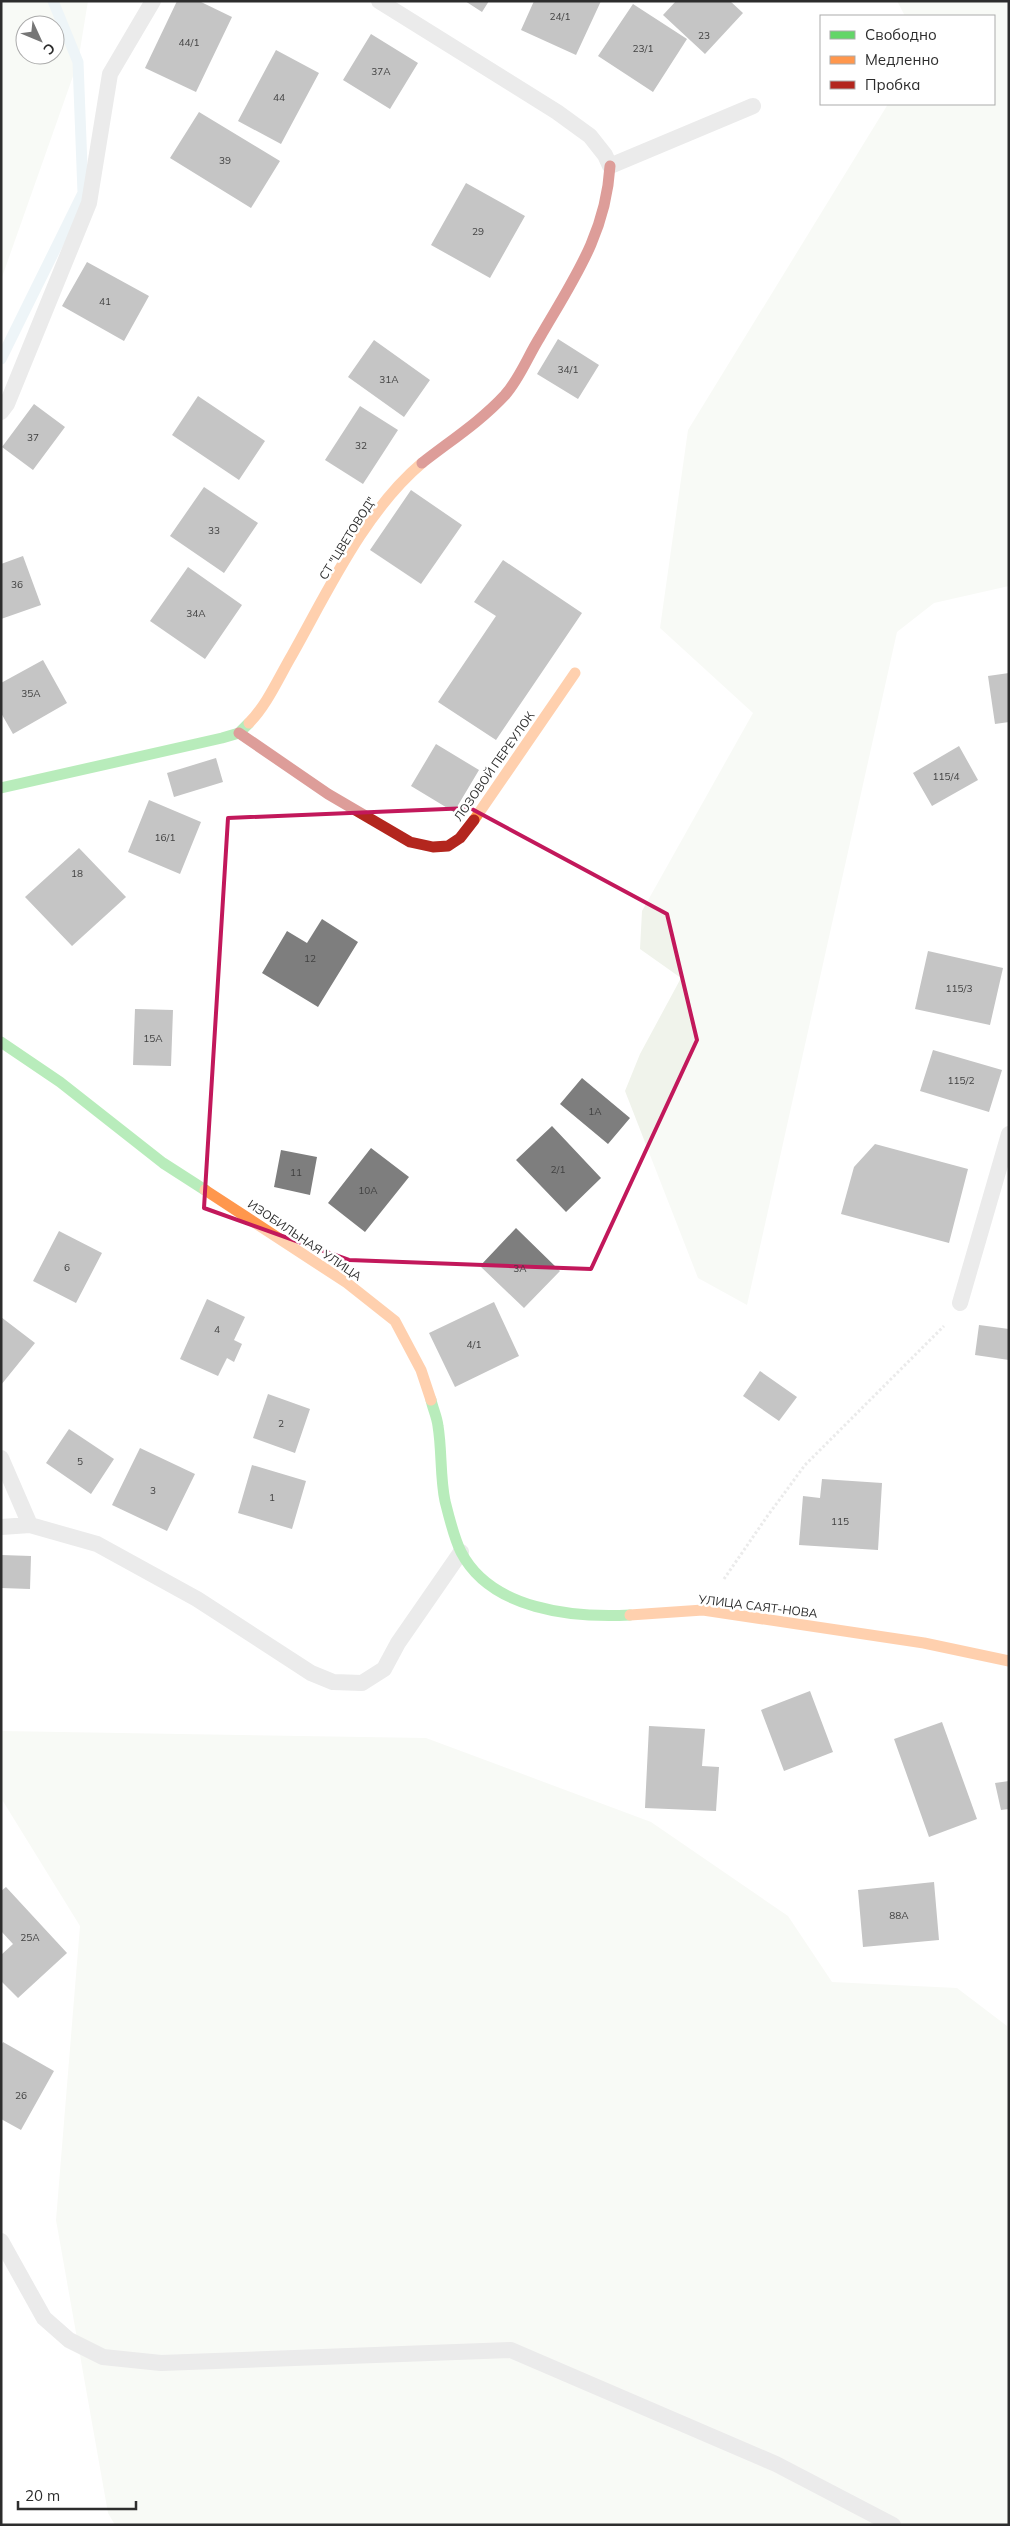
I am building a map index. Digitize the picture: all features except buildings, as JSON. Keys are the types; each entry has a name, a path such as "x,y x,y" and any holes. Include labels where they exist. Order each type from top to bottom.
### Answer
{"street":[{"name":"СТ \"ЦВЕТОВОД\"","path":"239,733 262,707 359,540 388,497 412,471 482,417 505,395 592,247 610,184 610,166"},
{"name":"ЛОЗОВОЙ ПЕРЕУЛОК","path":"239,733 328,794 410,842 433,848 448,846 460,838 475,819 576,672"},
{"path":"3,782 239,733"},
{"name":"ИЗОБИЛЬНАЯ УЛИЦА","path":"1,1042 60,1082 163,1163 347,1283 395,1321 421,1370 438,1424 445,1500 461,1552"},
{"name":"УЛИЦА САЯТ-НОВА","path":"461,1552 478,1574 499,1591 525,1603 546,1609 606,1616 703,1610 924,1643 1009,1661"}],"lane":[{"path":"1,412 7,404 89,202 110,74 153,1"},
{"path":"379,1 557,112 590,136 605,155 610,166 753,106"},
{"path":"960,1303 1009,1134"},
{"path":"1,1458 30,1525"},
{"path":"1,1527 30,1525 97,1544 197,1599 311,1673 334,1682 362,1683 384,1669 409,1627 461,1552"},
{"path":"1,2241 44,2318 69,2340 103,2357 161,2362 511,2350 776,2464 893,2525"}],"path":[{"path":"703,1610 766,1518 806,1465 926,1346 947,1323 960,1303"}],"highlighted area":[{"path":"470,808 667,914 697,1040 591,1269 349,1260 204,1208 228,818"}],"shaded area":[{"path":"1,1 88,1 78,62 1,280"},
{"path":"897,1 1009,1 1009,586 934,603 897,632 747,1305 698,1278 625,1091 640,1054 681,978 640,949 642,911 753,713 660,628 688,430 887,105 995,105 995,15 904,15"},
{"path":"1,1731 426,1738 651,1822 788,1916 832,1982 957,1988 1007,2026 1009,2525 115,2525 108,2513 56,2220 80,1926 1,1798"}],"waterway":[{"path":"1,359 83,193 78,62 53,1"}],"traffic: fast":[{"path":"1,788 222,738 239,733 249,723"},
{"path":"1,1042 60,1082 163,1163 205,1190"},
{"path":"431,1400 437,1419 443,1492 448,1514 461,1552 475,1571 492,1587 513,1598 535,1606 559,1612 584,1615 630,1615"}],"traffic: slow":[{"path":"249,723 267,699 334,579 365,528 402,482 422,463"},
{"path":"474,820 575,673"},
{"path":"205,1190 347,1283 395,1321 421,1370 431,1400"},
{"path":"630,1615 703,1610 924,1643 1009,1661"}],"traffic: jam":[{"path":"422,463 485,414 505,395 515,381 586,256 602,213 610,166"},
{"path":"239,733 328,794 410,842 433,847 448,846 460,838 474,820"}]}
